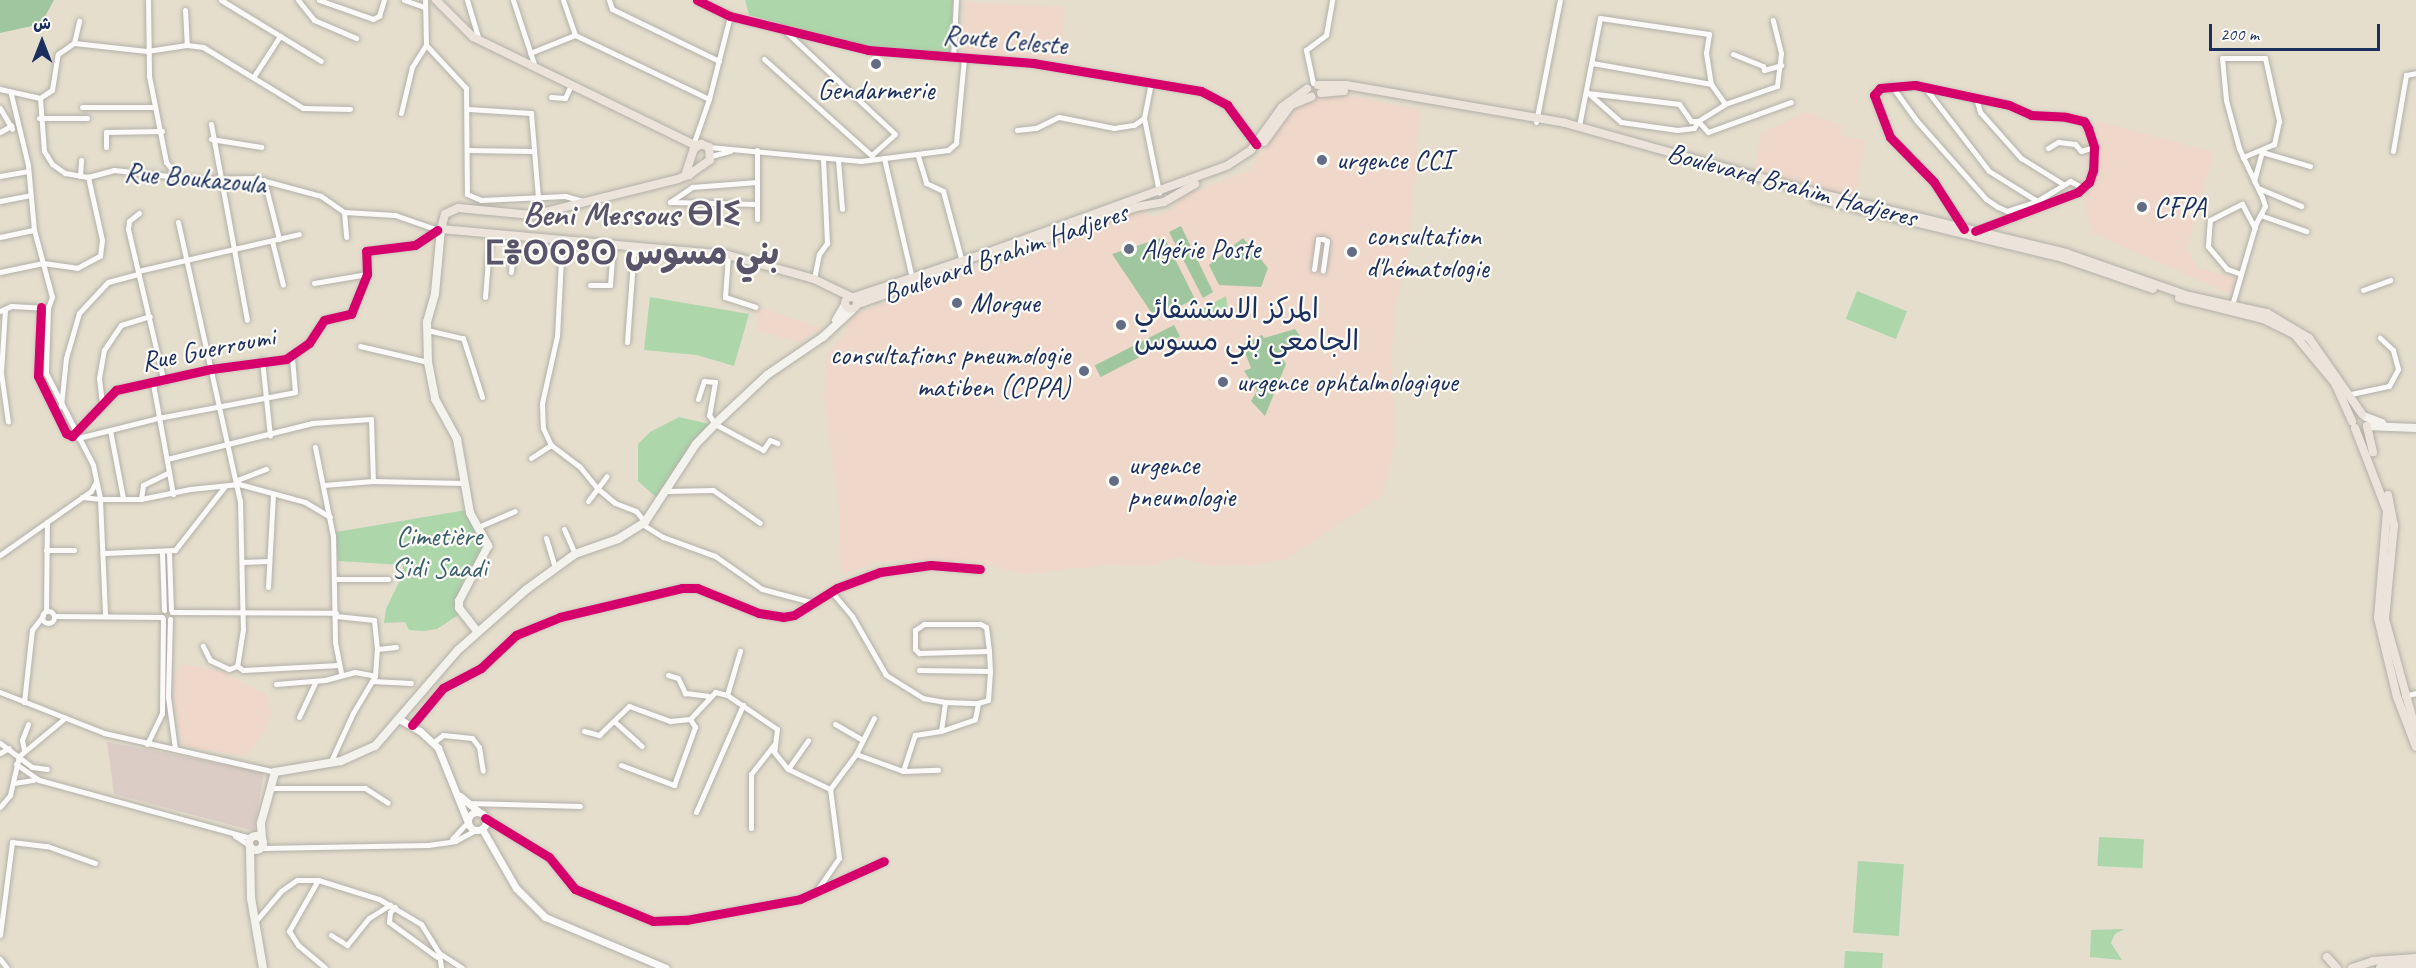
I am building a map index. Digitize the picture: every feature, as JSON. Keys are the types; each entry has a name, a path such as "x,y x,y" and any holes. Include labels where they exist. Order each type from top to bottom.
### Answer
{"main road":[{"path":"436,0 451,19 479,40 710,152 704,163 685,176 583,201 549,212 516,216 458,208 445,214 439,230 435,294 427,330 428,362 435,399 457,440 464,483 478,527 488,546 464,585 459,601 459,608 477,631"},
{"name":"Boulevard Brahim Hadjeres","path":"1314,89 1346,85 1579,126 1802,189 2066,253 2182,294 2267,313 2298,329 2337,381"},
{"path":"1165,193 1228,165 1256,144 1282,107 1314,89"},
{"path":"1165,193 1247,160 1291,105 1314,89"},
{"path":"1536,120 1970,230 2063,258 2190,302 2275,323 2304,342 2351,394 2366,421 2394,519 2380,608"},
{"path":"685,176 694,157 695,146"},
{"path":"694,157 704,163"},
{"name":"Boulevard Brahim Hadjeres","path":"851,302 912,278 1149,196 1165,193"},
{"name":"Boulevard Brahim Hadjeres","path":"851,302 1154,204 1165,193"},
{"path":"1149,196 1154,204"},
{"path":"250,877 262,844 261,823 268,788 275,772 330,763 368,751 477,631 575,554 618,539 643,523 668,491 696,444 767,375 831,329 851,302 836,288 814,279 728,255 439,230"},
{"path":"2337,381 2354,425 2364,443 2388,517 2380,608 2416,747"},
{"path":"2354,425 2366,421 2416,428"},
{"path":"2354,425 2366,421"},
{"path":"2401,696 2416,731"},
{"path":"261,823 251,842 250,877 254,924 262,965"},
{"path":"251,842 262,844"},
{"path":"251,842 262,844"},
{"path":"2327,957 2337,968"},
{"path":"2352,968 2379,960 2416,958"},
{"path":"2380,968 2416,965"}],"street":[{"path":"148,0 147,51 155,107 162,132 167,166 178,177"},
{"path":"221,0 321,61"},
{"path":"298,0 314,20 356,38"},
{"path":"319,0 374,19 379,16 384,0"},
{"path":"404,0 424,8"},
{"path":"401,113 412,67 426,45 425,0"},
{"path":"466,0 479,40"},
{"path":"513,0 535,67"},
{"path":"563,0 575,35 709,99"},
{"path":"609,0 612,9 719,60"},
{"name":"Route Celeste","path":"697,0 730,16 780,26 868,50 1060,66 1217,97 1227,105 1256,144"},
{"path":"953,58 956,0"},
{"path":"1314,89 1306,50 1327,32 1332,0"},
{"path":"1536,120 1560,0"},
{"path":"185,10 187,45"},
{"path":"695,146 730,16"},
{"path":"1579,126 1600,18 1709,34 1706,53 1711,84 1725,104"},
{"path":"1587,92 1621,122 1677,130 1694,128 1698,121 1725,104 1777,86 1781,65 1773,20"},
{"path":"74,43 79,21"},
{"path":"780,26 895,134 873,157"},
{"path":"530,53 575,35"},
{"path":"254,76 280,36"},
{"path":"0,89 11,94 40,98 52,90 58,54 74,43 147,51 187,45 203,47 254,76 303,108 350,109"},
{"path":"426,45 463,82 468,109 465,190 471,196 538,199 565,196 583,201"},
{"path":"1733,54 1763,66 1764,70 1781,65"},
{"path":"2232,305 2255,228 2265,206 2243,157 2226,100 2222,58 2265,58 2278,121 2274,144 2262,152 2243,157"},
{"path":"764,59 873,157"},
{"path":"710,152 758,150 838,160 918,156 948,150 956,143 964,59"},
{"path":"1592,63 1711,84"},
{"path":"2393,151 2406,75 2416,73"},
{"path":"1151,83 1144,118 1165,193"},
{"path":"551,97 565,98 571,85"},
{"path":"1891,85 1917,121 1986,199 2007,211 2051,196 2062,183 2070,181 2083,188"},
{"path":"1891,85 1925,88 2009,105 2031,115 2084,122 2094,147 2093,170 2083,188 1970,230 1934,182 1890,137 1874,95 1891,85"},
{"path":"1925,88 1989,171 2037,201"},
{"path":"1587,92 1680,104 1691,121 1698,121 1708,132 1791,102"},
{"path":"11,94 28,171 34,230 52,297 48,308 46,373 97,481 105,553 105,615"},
{"name":"Rue Boukazoula","path":"40,98 39,118 44,151 52,164 65,173 88,177 114,170 178,177 264,180 321,196 344,212"},
{"path":"1976,98 1980,112 2021,158 2062,183"},
{"path":"82,107 155,107"},
{"path":"0,108 11,128 0,132"},
{"path":"468,109 529,112 534,118 532,151 538,199"},
{"path":"1017,130 1036,128 1059,117 1114,128 1134,126 1144,118"},
{"path":"39,118 87,118"},
{"path":"211,124 211,139 231,250 248,320"},
{"path":"106,147 106,132 162,132"},
{"path":"211,139 261,147"},
{"path":"2048,148 2058,142 2075,144 2081,150 2094,147"},
{"path":"467,150 532,151"},
{"path":"710,152 735,150"},
{"path":"757,219 758,150"},
{"path":"2262,152 2310,166"},
{"path":"2254,181 2262,152"},
{"path":"918,156 926,183 943,191 962,262"},
{"path":"814,279 819,254 827,243 823,158"},
{"path":"884,158 912,278"},
{"path":"80,176 81,160"},
{"path":"838,160 842,210"},
{"path":"0,176 28,171"},
{"path":"0,272 43,262 76,268 100,256 102,240 88,177"},
{"path":"264,180 279,239"},
{"path":"757,182 692,187 670,202 757,204"},
{"path":"2258,188 2301,206"},
{"path":"0,201 30,195"},
{"path":"2241,274 2227,269 2208,246 2210,220 2242,204 2255,228"},
{"path":"346,237 344,212 395,215 439,230"},
{"path":"139,213 129,221 128,229 164,382"},
{"path":"2260,215 2306,231"},
{"path":"178,222 238,482 243,614 237,666"},
{"path":"0,237 34,230"},
{"name":"Rue Guerroumi","path":"77,436 102,403 116,390 164,382 211,369 292,355 309,343 324,320 351,314 367,273 366,251 415,245 439,230"},
{"path":"61,408 66,358 79,314 108,282 186,260 272,242 298,234"},
{"path":"484,297 490,235"},
{"path":"511,272 514,238"},
{"path":"1314,269 1318,239 1323,239 1327,241 1323,271"},
{"path":"562,241 557,336 542,410 543,428 551,445 580,467 597,488 615,502 636,511 643,523 669,540 715,556 762,589 815,603"},
{"path":"272,242 283,285"},
{"path":"590,285 610,285 613,245"},
{"path":"627,342 634,246"},
{"path":"728,255 725,297 755,307"},
{"path":"314,283 367,273"},
{"path":"2363,290 2390,280"},
{"path":"41,307 38,376 66,433 77,436 295,392 292,355"},
{"path":"8,422 1,373 2,310 48,308"},
{"path":"102,403 99,378 104,350 121,325 150,316"},
{"path":"427,330 463,338 482,397"},
{"path":"2351,394 2389,386 2398,369 2393,350 2380,338"},
{"path":"360,346 428,362"},
{"path":"262,360 270,435"},
{"path":"698,399 704,380 716,383 709,415 715,424 762,450 770,440 777,443"},
{"path":"153,384 173,494"},
{"path":"167,459 322,421 371,418 373,481"},
{"path":"110,429 123,498"},
{"path":"531,458 551,445"},
{"path":"315,447 330,517 341,674"},
{"path":"82,497 141,500 225,486 266,469"},
{"path":"141,500 143,485 168,473"},
{"path":"588,501 607,476"},
{"path":"0,555 82,497 97,481"},
{"path":"324,485 373,481 464,483"},
{"path":"238,482 305,502 330,517"},
{"path":"147,744 162,713 169,553 225,486"},
{"path":"668,491 713,490 760,523"},
{"path":"268,587 273,494"},
{"path":"478,527 515,511"},
{"path":"47,522 44,613 49,623 55,616"},
{"path":"564,529 575,554"},
{"path":"546,538 555,568"},
{"path":"46,550 74,550"},
{"path":"105,553 169,553"},
{"path":"162,553 167,614 168,698 175,749"},
{"path":"242,562 268,561"},
{"path":"412,725 442,688 482,668 516,635 539,623 682,588 697,588 771,616 794,615 832,591 899,567 980,569"},
{"path":"335,579 388,579"},
{"path":"832,591 852,616 886,675 923,698 945,702 978,703 988,700 989,651 985,624 924,624 915,630 915,649 919,653 989,651"},
{"path":"44,613 55,616 336,615 374,620 377,649 374,678 330,763"},
{"path":"24,702 32,630 44,613"},
{"path":"203,646 210,660 229,669 237,666"},
{"path":"377,649 396,647"},
{"path":"727,695 740,651"},
{"path":"237,666 243,670 339,665"},
{"path":"919,670 990,671"},
{"path":"276,684 316,681 341,674 361,672 374,678 411,683"},
{"path":"668,675 678,678 685,693 708,696"},
{"path":"299,717 316,681"},
{"path":"0,692 65,718 147,744 275,772"},
{"path":"584,731 599,735 629,706 670,721 690,719 708,696 715,692 727,695 777,729 774,752 788,770 830,789"},
{"path":"2401,696 2416,693"},
{"path":"941,731 945,702"},
{"path":"903,771 915,735 941,731 975,719 978,703"},
{"path":"696,812 742,705"},
{"path":"0,807 8,799 14,783 19,756 65,718"},
{"path":"815,893 839,858 830,789 856,754 874,718"},
{"path":"399,719 412,725 434,742 460,796 467,821 489,846 516,888 545,917 666,968"},
{"path":"621,765 674,784 695,727 690,719"},
{"path":"615,722 642,746"},
{"path":"24,750 22,740 28,724"},
{"path":"835,724 863,740"},
{"path":"434,742 443,735 472,738 479,747 483,771"},
{"path":"788,770 808,740"},
{"path":"0,743 32,767 47,769"},
{"path":"751,828 751,774 774,745"},
{"path":"0,753 9,748"},
{"path":"856,754 903,771 938,770"},
{"path":"16,764 39,780 232,833 251,842"},
{"path":"14,783 39,780"},
{"path":"268,788 365,788 388,803"},
{"path":"460,796 485,818 549,857 575,889 653,921 686,920 815,893 884,861"},
{"path":"468,803 580,806"},
{"path":"443,844 459,834 467,821 479,812"},
{"path":"262,844 443,844 476,830 485,818"},
{"path":"0,935 12,842 47,846 96,863"},
{"path":"254,924 281,891 297,880 318,880 392,906 421,924 438,955 441,968"},
{"path":"318,880 289,931 298,945 324,968"},
{"path":"331,936 347,945 369,918 392,906"},
{"path":"392,906 389,922 462,968"},
{"path":"0,959 7,968"}],"shaded area":[{"path":"964,2 1065,7 1062,59 961,54"},
{"name":"المركز الاستشفائي الجامعي بني مسوس","path":"1339,94 1420,109 1410,246 1396,308 1391,357 1396,438 1383,495 1286,559 1255,565 1211,566 1178,557 1150,566 1108,565 1025,574 974,562 900,560 877,562 841,575 839,506 824,398 827,354 844,335 853,315 1142,210 1153,217 1174,208 1180,197 1249,171 1282,120 1296,107 1316,96"},
{"path":"1805,112 1842,125 1840,135 1866,140 1854,201 1755,178 1760,134"},
{"name":"CFPA","path":"2096,121 2214,152 2187,249 2197,268 2236,278 2233,295 2092,233 2084,201 2091,190 2100,147"},
{"path":"759,307 821,328 800,342 757,331"},
{"path":"180,664 216,670 265,693 272,713 263,735 245,756 183,746 172,687"},
{"path":"107,742 264,772 254,831 114,794"}],"green space":[{"path":"0,0 54,0 41,24 0,33"},
{"path":"745,0 953,0 950,55 870,49 749,15"},
{"path":"1181,226 1213,292 1203,298 1169,232"},
{"path":"1164,237 1195,299 1155,318 1112,254"},
{"path":"1243,238 1268,268 1261,287 1219,285 1209,265"},
{"path":"1857,291 1907,311 1896,339 1846,319"},
{"path":"1226,296 1228,312 1210,321 1201,314 1200,310"},
{"path":"650,297 749,314 734,366 697,355 644,350"},
{"path":"1174,325 1180,337 1101,377 1095,365"},
{"path":"1295,329 1303,340 1280,355 1286,364 1265,416 1251,401 1257,391 1244,371 1251,368 1242,345 1262,335 1264,338"},
{"path":"679,417 709,424 659,500 638,481 638,444 650,432"},
{"name":"Cimetière Sidi Saadi","path":"466,510 484,548 462,583 457,616 437,629 423,631 409,630 405,622 384,623 386,609 403,574 403,565 338,561 336,532"},
{"path":"2099,837 2144,839 2142,868 2097,866"},
{"path":"1858,861 1904,864 1899,936 1853,933"},
{"path":"2124,929 2115,934 2111,943 2122,960 2090,957 2091,930"},
{"path":"1845,951 1883,953 1882,968 1844,968"}],"cycle path":[{"path":"697,0 730,16 868,50 1033,63 1201,91 1227,105 1256,144"},
{"path":"1964,229 1934,182 1890,137 1874,95 1880,88 1915,85 2009,105 2031,115 2066,117 2084,121 2094,147 2093,170 2089,182 2078,192 1975,231"},
{"path":"41,307 38,376 66,433 72,436 116,390 211,369 286,359 309,343 324,320 351,314 367,274 366,251 415,245 437,230"},
{"path":"412,725 443,688 481,668 516,635 560,617 682,588 697,588 759,613 783,617 794,615 837,588 880,572 931,565 980,569"},
{"path":"485,818 549,857 575,889 653,921 686,920 800,899 884,861"}],"place":[{"name":"Gendarmerie","path":"876,64"},
{"name":"urgence CCI","path":"1322,160"},
{"name":"CFPA","path":"2142,207"},
{"name":"Algérie Poste","path":"1129,249"},
{"name":"consultation d'hématologie","path":"1352,252"},
{"name":"Morgue","path":"957,303"},
{"name":"المركز الاستشفائي الجامعي بني مسوس","path":"1121,325"},
{"name":"consultations pneumologie matiben (CPPA)","path":"1084,371"},
{"name":"urgence ophtalmologique","path":"1223,382"},
{"name":"urgence pneumologie","path":"1114,481"}],"district":[{"name":"Beni Messous ⴱⵏⵉ ⵎⴻⵙⵙⵓⵙ بني مسوس","path":"632,232"}]}
